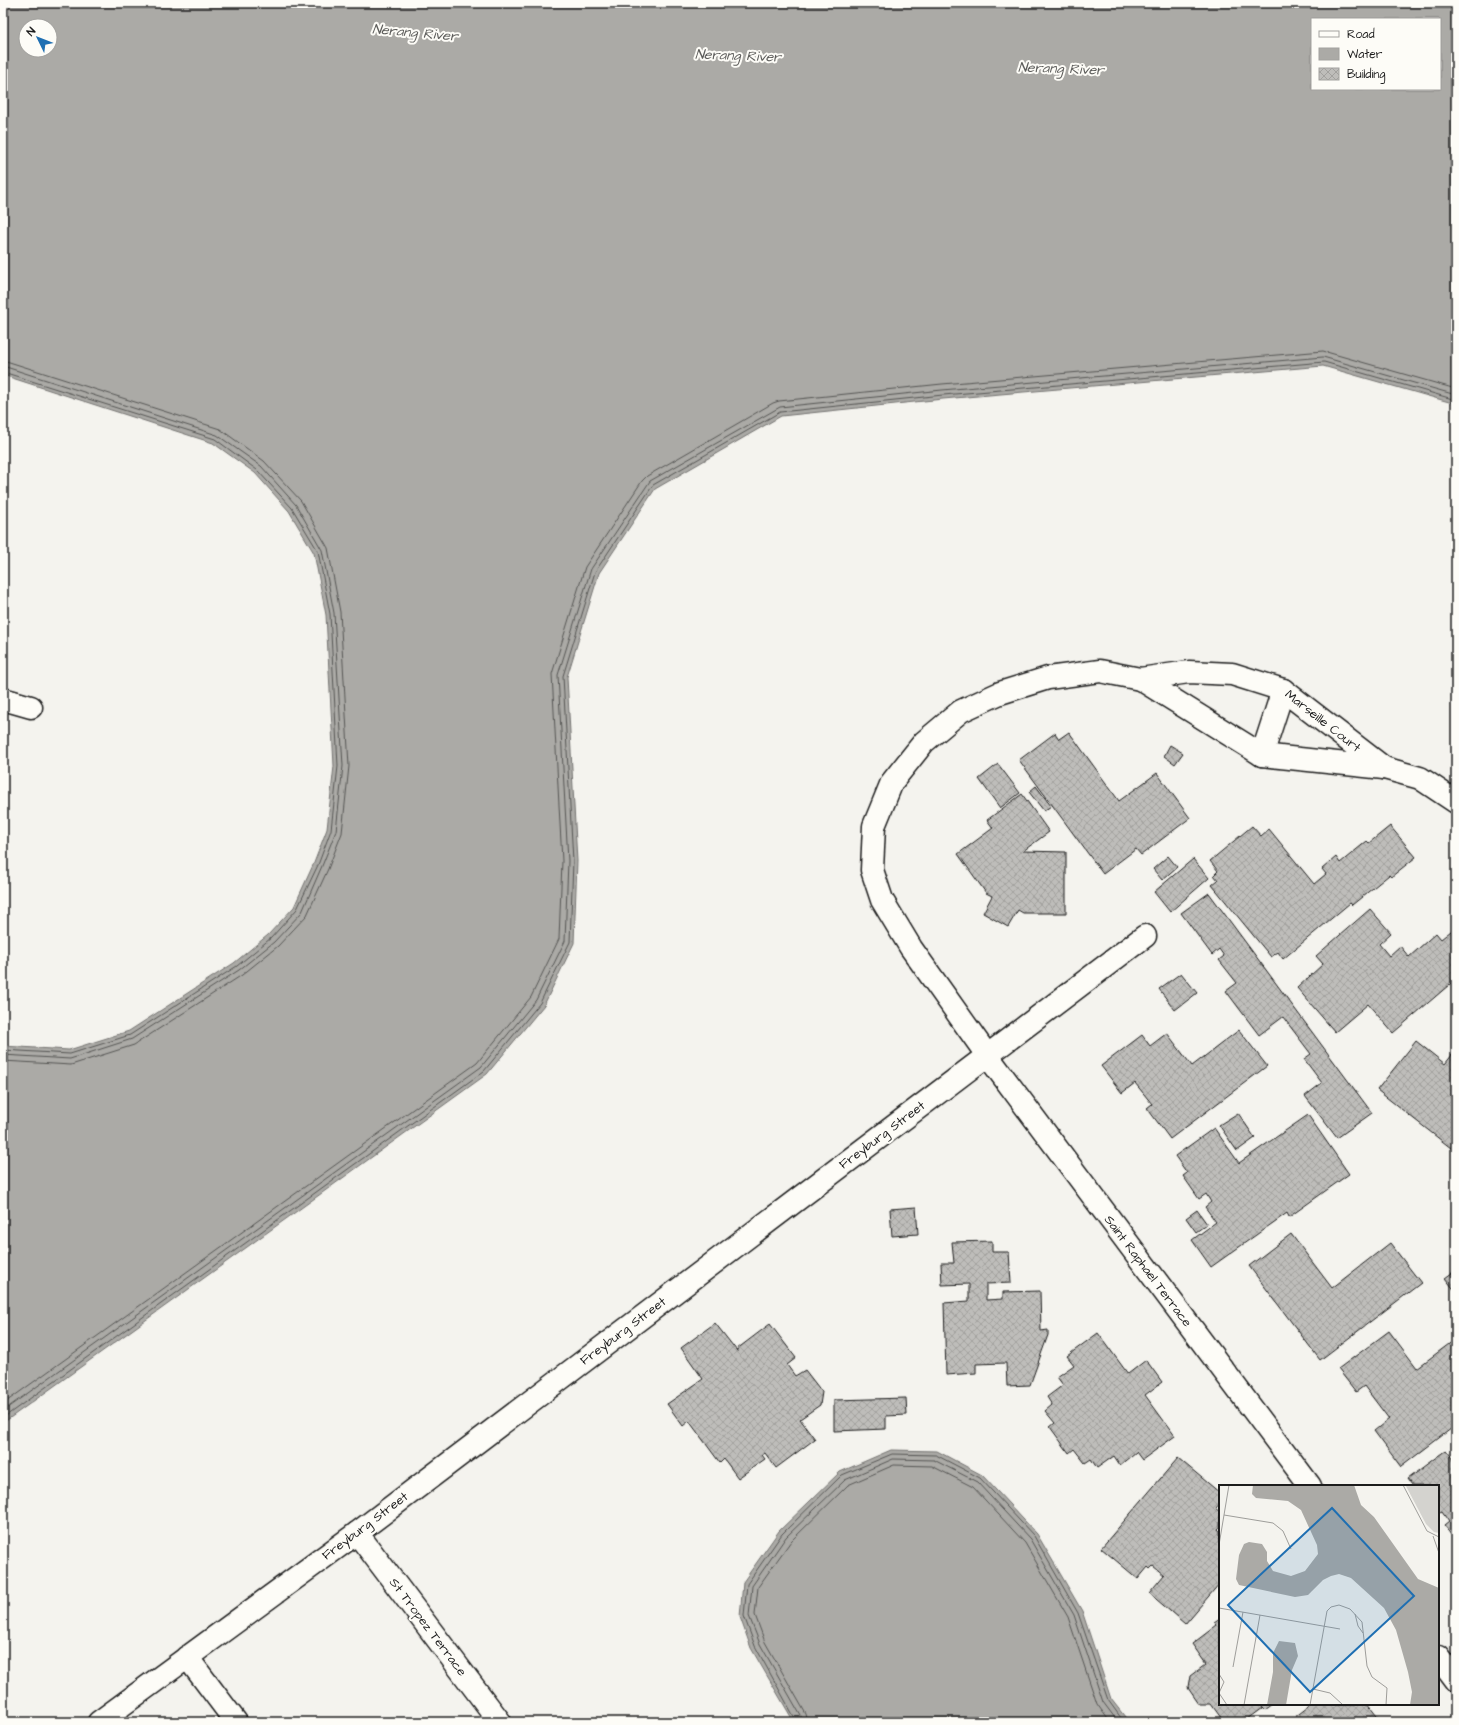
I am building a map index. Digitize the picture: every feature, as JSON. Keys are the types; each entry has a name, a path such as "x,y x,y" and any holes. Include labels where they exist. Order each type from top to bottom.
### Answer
{"street":[{"name":"Marseille Court","path":"911,948 882,900 872,870 874,826 892,782 924,742 961,711 1000,693 1048,678 1100,671 1140,679 1189,672 1232,674 1283,690 1384,768 1420,778 1456,802"},
{"path":"1140,679 1262,755 1384,768"},
{"path":"1262,755 1283,690"},
{"path":"3,699 31,707"},
{"name":"Freyburg Street","path":"99,1722 357,1533 1145,936"},
{"name":"Saint Raphael Terrace","path":"911,948 987,1055 1309,1485"},
{"name":"St Tropez Terrace","path":"357,1533 500,1722"},
{"path":"187,1657 236,1722"}],"water":[{"name":"Nerang River","path":"3,3 1456,3 1456,404 1323,366 943,399 781,416 655,489 599,573 567,677 577,861 574,943 544,1005 487,1074 3,1423 3,1046 69,1050 129,1031 234,963 268,935 294,907 314,863 327,829 334,766 326,615 314,553 289,511 255,473 213,443 3,375"},
{"path":"891,1450 937,1451 982,1475 1037,1534 1082,1611 1111,1699 1129,1722 794,1722 751,1648 740,1617 743,1582 779,1531 840,1472"}],"building":[{"path":"1069,732 1119,801 1157,773 1190,818 1141,855 1136,849 1103,874 1019,760 1055,733 1059,739"},
{"path":"1170,745 1183,753 1175,764 1164,756"},
{"path":"998,764 1020,793 1000,808 979,779"},
{"path":"1036,786 1051,806 1044,811 1029,792"},
{"path":"1022,794 1049,832 1023,851 1066,852 1066,913 1023,913 1018,910 1008,927 983,913 992,896 986,893 958,854 993,828 987,820"},
{"path":"1252,826 1261,836 1269,829 1314,884 1326,874 1322,869 1336,857 1340,863 1367,841 1369,843 1390,826 1416,857 1391,877 1389,875 1352,905 1350,903 1283,959 1278,952 1271,957 1212,885 1218,880 1214,875 1218,871 1210,861"},
{"path":"1168,856 1177,867 1162,880 1153,869"},
{"path":"1193,859 1209,878 1170,912 1154,892"},
{"path":"1456,865 1456,876 1451,871"},
{"path":"1209,893 1372,1113 1337,1138 1305,1096 1322,1083 1304,1059 1311,1054 1283,1017 1259,1035 1226,991 1237,983 1219,960 1224,956 1219,949 1212,955 1181,913"},
{"path":"1370,909 1391,933 1379,944 1389,956 1400,946 1409,957 1436,933 1441,939 1456,927 1456,979 1393,1033 1368,1004 1335,1032 1297,988 1323,964 1316,956"},
{"path":"1181,973 1197,993 1175,1010 1159,989"},
{"path":"1239,1030 1267,1066 1170,1139 1147,1108 1152,1104 1135,1083 1122,1093 1101,1066 1142,1035 1150,1046 1167,1033 1192,1066"},
{"path":"1416,1041 1445,1064 1456,1050 1456,1152 1377,1090"},
{"path":"1238,1113 1255,1138 1237,1151 1219,1125"},
{"path":"1308,1115 1349,1174 1289,1217 1287,1213 1211,1267 1192,1240 1216,1222 1205,1207 1211,1202 1206,1194 1199,1199 1183,1176 1187,1173 1175,1156 1214,1128 1239,1163"},
{"path":"916,1207 918,1234 892,1236 890,1209"},
{"path":"1197,1210 1207,1224 1196,1232 1186,1218"},
{"path":"1291,1234 1332,1288 1390,1243 1421,1283 1320,1360 1249,1266"},
{"path":"992,1241 992,1252 1009,1252 1011,1283 986,1284 986,1300 1003,1299 1003,1292 1040,1291 1041,1331 1048,1330 1048,1335 1030,1385 1007,1386 1006,1363 976,1364 976,1373 946,1375 944,1303 969,1301 969,1284 942,1285 941,1263 954,1263 952,1242"},
{"path":"1456,1270 1456,1292 1445,1278"},
{"path":"715,1323 737,1351 737,1349 770,1324 796,1358 787,1365 795,1376 805,1370 822,1392 820,1405 800,1419 815,1439 776,1468 765,1453 762,1455 765,1459 738,1478 724,1459 720,1463 689,1421 683,1426 667,1404 703,1379 681,1348"},
{"path":"1389,1331 1417,1368 1453,1341 1456,1345 1456,1425 1401,1467 1374,1431 1389,1419 1364,1386 1356,1392 1338,1369"},
{"path":"1098,1333 1128,1374 1146,1360 1162,1382 1145,1395 1175,1436 1142,1460 1136,1452 1120,1465 1114,1456 1097,1468 1091,1459 1085,1463 1074,1449 1069,1453 1050,1427 1055,1423 1045,1411 1052,1405 1047,1397 1063,1385 1057,1377 1074,1365 1067,1356"},
{"path":"906,1398 907,1415 886,1416 886,1429 834,1431 834,1400"},
{"path":"1446,1450 1456,1462 1456,1540 1444,1525 1449,1521 1442,1511 1439,1512 1439,1485 1411,1485 1407,1479"},
{"path":"1178,1458 1219,1492 1219,1503 1215,1508 1219,1511 1219,1584 1185,1624 1149,1593 1164,1575 1153,1566 1150,1569 1148,1567 1138,1579 1101,1548"},
{"path":"1219,1619 1219,1705 1272,1705 1265,1710 1261,1706 1262,1708 1243,1722 1224,1722 1211,1704 1199,1704 1188,1688 1190,1676 1206,1664 1192,1644 1217,1625 1214,1622"},
{"path":"1311,1705 1366,1705 1379,1722 1298,1722 1295,1717"}]}
